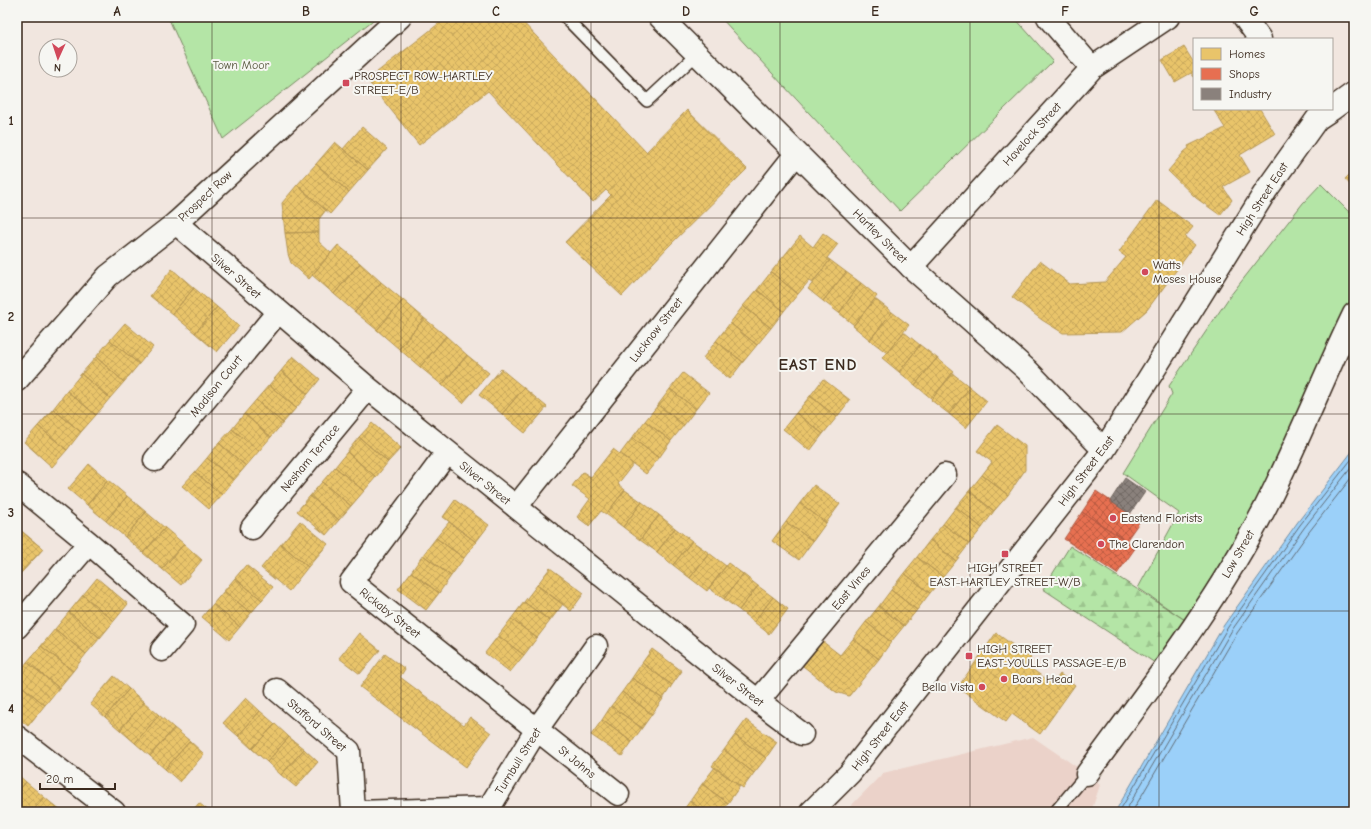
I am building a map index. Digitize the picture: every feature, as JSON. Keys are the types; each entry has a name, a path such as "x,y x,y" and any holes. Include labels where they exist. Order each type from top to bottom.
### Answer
{"street":[{"name":"Prospect Row","path":"17,380 108,276 176,223 400,17"},
{"name":"Hartley Street","path":"660,17 911,267 1027,370 1104,450"},
{"path":"1048,17 1092,68"},
{"name":"Havelock Street","path":"911,267 1092,68 1168,17"},
{"path":"1244,17 1259,38"},
{"name":"High Street East","path":"1333,105 1354,93"},
{"name":"High Street East","path":"811,812 850,773 1104,450 1267,189 1322,112"},
{"name":"Lucknow Street","path":"516,507 796,154"},
{"name":"Silver Street","path":"176,223 368,388 758,701 802,734"},
{"name":"Madison Court","path":"155,460 278,312"},
{"name":"Low Street","path":"1088,774 1194,626 1221,584 1264,509 1348,343 1354,314"},
{"name":"Nesham Terrace","path":"252,528 368,388"},
{"name":"Rickaby Street","path":"448,453 351,582 537,729"},
{"name":"East Vines","path":"758,701 945,475"},
{"path":"17,484 89,543 183,625 162,650"},
{"path":"17,627 89,543"},
{"name":"Turnbull Street","path":"355,812 491,810 537,729 596,646"},
{"name":"Stafford Street","path":"276,690 348,751 355,812"},
{"name":"St Johns","path":"537,729 618,794"},
{"path":"17,737 114,812"}],"lane":[{"path":"565,17 647,101 697,54"},
{"path":"1055,812 1088,774"}],"shaded area":[{"path":"1033,737 1087,774 1100,785 1091,812 845,812 883,773"}],"green space":[{"name":"Town Moor","path":"168,17 377,17 223,139"},
{"path":"720,17 1014,17 1053,61 900,211"},
{"path":"1321,184 1354,217 1354,300 1255,506 1185,620 1138,588 1179,513 1123,473 1172,394 1169,386 1230,296 1303,203"},
{"path":"1070,546 1185,620 1155,663 1043,589"}],"water":[{"path":"1354,449 1354,812 1115,812 1224,625 1297,523"}],"building: Homes":[{"path":"447,17 518,17 646,152 687,110 747,169 667,248 622,296 565,242 611,195 606,190 593,202 488,91 419,145 367,80"},
{"path":"1184,47 1193,61 1193,76 1191,73 1175,82 1162,60"},
{"path":"1214,110 1261,110 1275,134 1240,155 1250,172 1223,187 1232,200 1220,215 1196,198 1168,171 1189,148 1188,146 1225,128"},
{"path":"362,127 387,149 368,170 343,149"},
{"path":"335,142 368,170 349,192 316,164"},
{"path":"316,164 349,192 330,214 297,185"},
{"path":"1354,170 1354,189 1345,179"},
{"path":"297,185 326,210 319,219 319,232 285,233 282,203"},
{"name":"Watts Moses House","path":"1157,200 1193,227 1185,237 1195,245 1147,310 1122,332 1063,333 1042,320 1012,297 1040,261 1070,284 1105,282 1126,257 1119,252"},
{"path":"319,232 319,242 331,253 309,279 291,263 285,233"},
{"path":"823,233 838,244 827,258 830,260 812,283 809,281 798,294 771,272 800,236 813,247"},
{"path":"338,245 360,263 334,294 312,275"},
{"path":"830,260 846,272 823,301 808,289"},
{"path":"360,263 381,282 355,312 334,294"},
{"path":"172,269 194,288 172,314 150,296"},
{"path":"771,272 798,294 784,311 757,290"},
{"path":"846,272 861,283 839,313 823,301"},
{"path":"381,282 403,300 377,330 355,312"},
{"path":"861,283 877,296 854,325 839,313"},
{"path":"194,288 217,307 195,333 172,314"},
{"path":"757,290 784,311 771,328 743,306"},
{"path":"875,299 892,312 870,340 853,326"},
{"path":"403,300 424,318 399,349 377,330"},
{"path":"743,306 771,328 757,345 730,323"},
{"path":"217,307 239,326 217,352 195,333"},
{"path":"892,312 909,325 887,353 870,340"},
{"path":"424,318 446,336 420,367 399,349"},
{"path":"125,323 153,347 139,364 110,340"},
{"path":"730,323 757,345 743,362 716,341"},
{"path":"904,332 920,345 899,372 882,358"},
{"path":"446,336 467,355 442,385 420,367"},
{"path":"110,340 139,364 124,382 96,357"},
{"path":"716,341 743,362 730,379 703,358"},
{"path":"920,345 937,358 915,385 899,372"},
{"path":"467,355 489,373 463,403 442,385"},
{"path":"293,356 320,379 308,394 281,371"},
{"path":"96,357 124,382 110,398 81,374"},
{"path":"937,358 954,372 932,399 915,385"},
{"path":"501,369 524,388 502,414 479,395"},
{"path":"281,371 308,394 296,408 269,385"},
{"path":"683,373 709,393 696,409 670,389"},
{"path":"952,373 970,387 949,414 931,400"},
{"path":"81,374 110,398 96,415 67,391"},
{"path":"823,379 850,400 837,417 810,396"},
{"path":"269,385 296,408 283,423 256,400"},
{"path":"970,387 987,401 966,428 949,414"},
{"path":"524,388 547,407 525,433 502,414"},
{"path":"670,389 696,409 684,425 658,405"},
{"path":"67,391 96,415 81,432 53,409"},
{"path":"810,396 837,417 823,434 796,413"},
{"path":"256,400 283,423 271,437 244,414"},
{"path":"658,405 684,425 671,441 645,421"},
{"path":"53,409 81,432 67,450 38,426"},
{"path":"796,413 823,434 810,451 783,429"},
{"path":"244,414 271,437 259,451 232,429"},
{"path":"645,421 671,441 659,458 632,438"},
{"path":"372,423 401,448 388,462 359,437"},
{"path":"997,425 1025,446 1025,470 1008,495 982,475 992,462 977,451"},
{"path":"38,426 67,450 52,467 24,442"},
{"path":"232,429 259,451 246,466 219,443"},
{"path":"359,437 388,462 376,477 347,452"},
{"path":"632,438 659,458 646,474 620,454"},
{"path":"219,443 246,466 234,480 207,458"},
{"path":"613,449 633,464 618,484 625,490 606,514 601,511 589,526 577,517 590,499 572,486 583,472 591,477"},
{"path":"347,452 376,477 364,491 335,467"},
{"path":"207,458 234,480 222,495 195,472"},
{"path":"89,464 108,480 87,505 68,489"},
{"path":"335,467 364,491 351,506 322,482"},
{"path":"195,472 222,495 209,509 182,486"},
{"path":"982,475 1008,495 994,511 969,491"},
{"path":"108,480 127,496 106,521 87,505"},
{"path":"322,482 351,506 339,520 310,496"},
{"path":"814,485 840,504 826,523 800,503"},
{"path":"625,490 642,502 623,527 606,514"},
{"path":"969,491 994,511 982,528 956,507"},
{"path":"127,496 146,512 125,537 106,521"},
{"path":"310,496 339,520 326,535 297,511"},
{"path":"455,500 489,525 476,542 443,517"},
{"path":"642,502 659,515 640,540 623,527"},
{"path":"800,503 826,523 813,541 786,522"},
{"path":"956,507 982,528 969,544 943,524"},
{"path":"146,512 165,528 143,553 125,537"},
{"path":"659,515 675,528 657,552 640,540"},
{"path":"300,521 328,544 308,567 281,544"},
{"path":"449,522 476,542 464,558 436,538"},
{"path":"786,522 813,541 799,560 772,541"},
{"path":"943,524 969,544 956,561 930,540"},
{"path":"17,527 43,549 20,574 17,572"},
{"path":"165,528 184,544 162,569 143,553"},
{"path":"675,528 692,541 673,565 657,552"},
{"path":"21,531 43,549 20,574 17,572 17,536"},
{"path":"436,538 464,558 451,576 423,555"},
{"path":"930,540 956,561 943,577 917,557"},
{"path":"692,541 709,553 690,578 673,565"},
{"path":"184,544 202,560 181,585 162,569"},
{"path":"281,544 308,567 289,591 261,568"},
{"path":"709,553 726,566 707,591 690,578"},
{"path":"423,555 451,576 439,593 411,572"},
{"path":"917,557 943,577 930,593 904,573"},
{"path":"728,563 743,574 724,599 709,588"},
{"path":"246,565 273,587 262,600 235,578"},
{"path":"550,568 584,593 571,611 537,585"},
{"path":"411,572 439,593 426,610 398,589"},
{"path":"904,573 930,593 917,610 891,590"},
{"path":"743,574 758,586 739,610 724,599"},
{"path":"97,578 128,604 114,621 83,595"},
{"path":"235,578 262,600 251,613 224,591"},
{"path":"537,585 563,604 550,621 524,602"},
{"path":"758,586 773,597 754,622 739,610"},
{"path":"891,590 917,610 904,626 879,606"},
{"path":"224,591 251,613 240,627 213,604"},
{"path":"83,595 114,621 100,638 69,612"},
{"path":"773,597 788,609 769,634 754,622"},
{"path":"524,602 550,621 537,638 511,619"},
{"path":"213,604 240,627 229,640 202,617"},
{"path":"879,606 904,626 891,642 866,622"},
{"path":"69,612 100,638 86,654 55,629"},
{"path":"511,619 537,638 524,655 498,636"},
{"path":"866,622 891,642 879,659 853,639"},
{"path":"55,629 86,654 73,671 41,646"},
{"path":"359,633 380,650 360,674 339,658"},
{"name":"Boars Head","path":"996,633 1031,658 1026,665 1053,684 1060,674 1075,685 1040,734 1012,714 1006,722 958,687"},
{"path":"498,636 524,655 510,672 485,653"},
{"path":"853,639 879,659 849,696 836,692 803,666 822,641 840,655"},
{"path":"41,646 73,671 59,688 27,662"},
{"path":"652,649 682,671 672,685 642,663"},
{"path":"385,654 405,669 400,677 464,725 470,717 491,733 466,767 360,687"},
{"path":"27,662 59,688 45,705 17,682 17,675"},
{"path":"642,663 672,685 663,699 632,678"},
{"path":"114,676 129,689 105,717 90,704"},
{"path":"632,678 663,699 652,714 622,692"},
{"path":"17,682 45,705 28,726 17,717"},
{"path":"129,689 144,702 120,730 105,717"},
{"path":"622,692 652,714 642,728 611,706"},
{"path":"246,698 260,711 238,736 223,723"},
{"path":"144,702 159,715 135,743 120,730"},
{"path":"611,706 642,728 632,742 602,720"},
{"path":"260,711 275,724 252,749 238,736"},
{"path":"159,715 174,728 150,756 135,743"},
{"path":"602,720 632,742 622,756 591,735"},
{"path":"746,720 777,742 766,758 735,735"},
{"path":"275,724 289,737 267,762 252,749"},
{"path":"174,728 190,741 165,769 150,756"},
{"path":"735,735 766,758 754,773 724,750"},
{"path":"289,737 304,749 281,775 267,762"},
{"path":"190,741 204,754 180,782 165,769"},
{"path":"304,749 318,762 296,787 281,775"},
{"path":"724,750 754,773 743,788 712,766"},
{"path":"715,767 740,786 728,803 702,784"},
{"path":"17,774 26,782 17,793"},
{"path":"26,782 44,797 32,812 17,812 17,793"},
{"path":"702,784 728,803 721,812 705,812 690,801"},
{"path":"44,797 62,812 32,812"},
{"path":"690,801 705,812 682,812"},
{"path":"199,803 210,812 191,812"}],"building: Shops":[{"name":"Eastend Florists","path":"1096,491 1140,521 1126,541 1082,512"},
{"name":"The Clarendon","path":"1082,512 1136,547 1117,574 1064,539"}],"building: Industry":[{"path":"1125,478 1145,492 1130,514 1110,501"}],"place":[{"name":"PROSPECT ROW-HARTLEY STREET-E/B","path":"346,83"},
{"name":"Watts Moses House","path":"1145,272"},
{"name":"Eastend Florists","path":"1113,518"},
{"name":"The Clarendon","path":"1101,544"},
{"name":"HIGH STREET EAST-HARTLEY STREET-W/B","path":"1005,554"},
{"name":"HIGH STREET EAST-YOULLS PASSAGE-E/B","path":"969,656"},
{"name":"Boars Head","path":"1004,679"},
{"name":"Bella Vista","path":"982,687"}],"district":[{"name":"EAST END","path":"818,364"}]}
